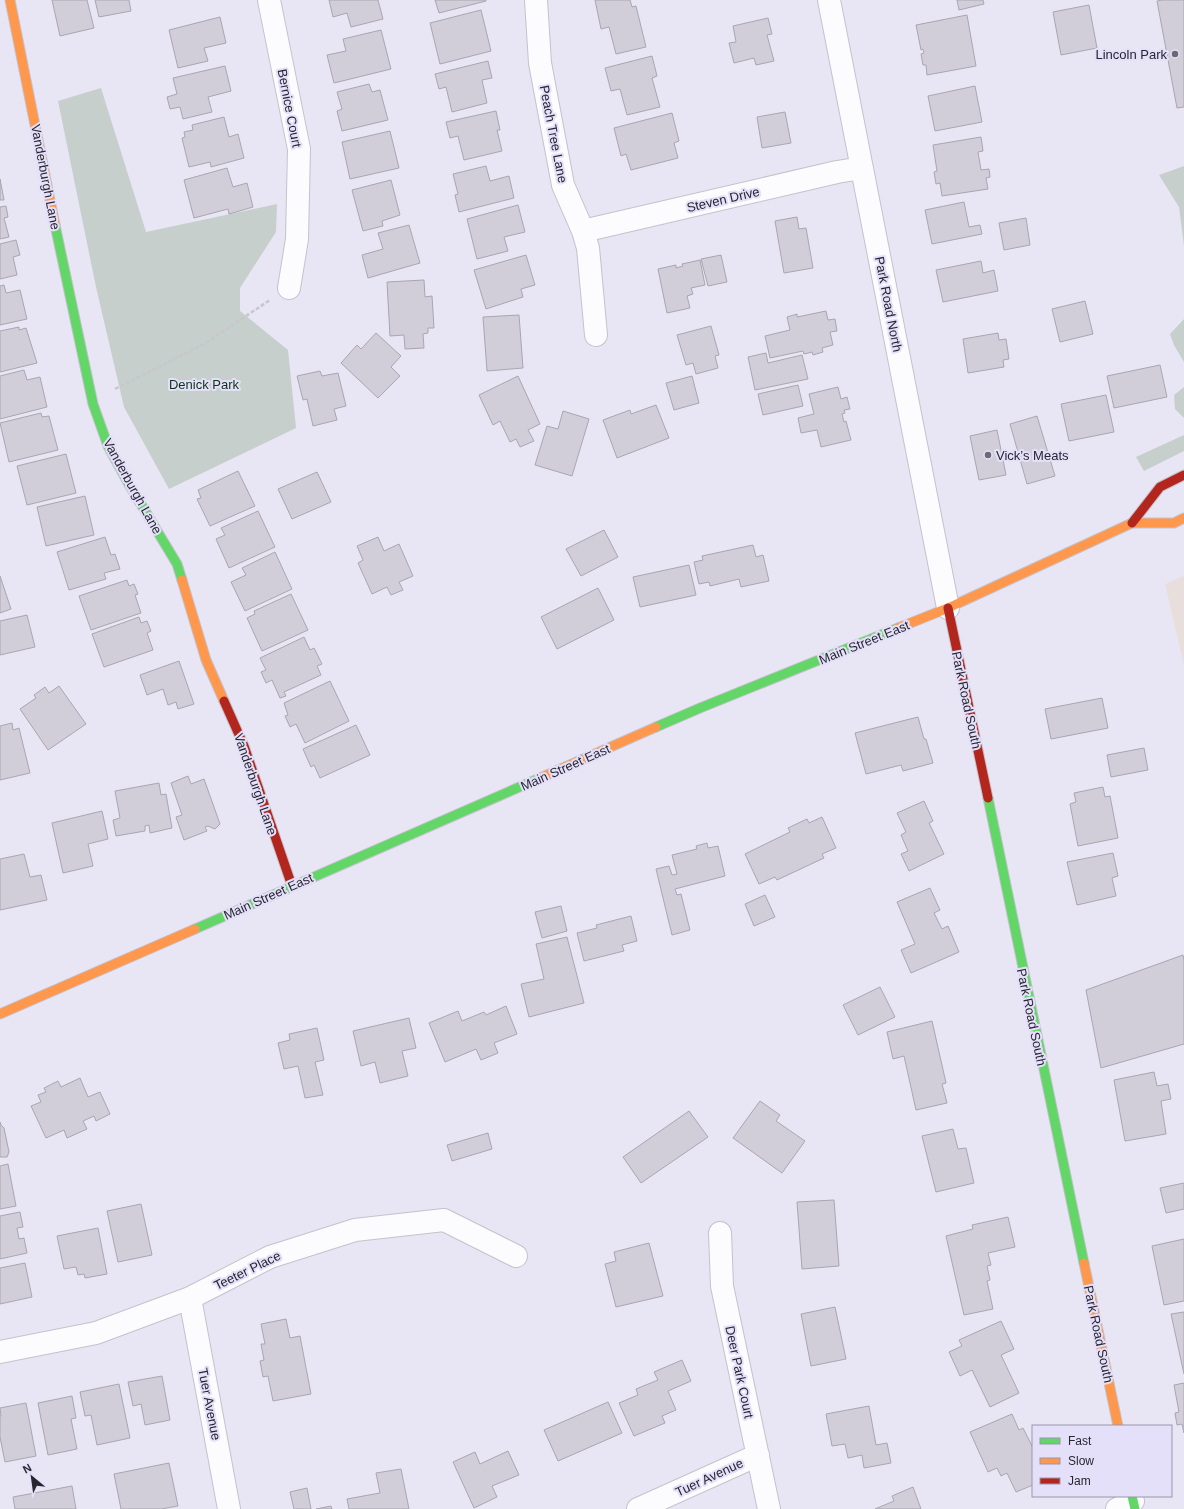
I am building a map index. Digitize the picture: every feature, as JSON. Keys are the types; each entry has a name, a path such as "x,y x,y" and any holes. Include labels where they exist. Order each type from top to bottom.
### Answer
{"main road":[{"name":"Vanderburgh Lane","path":"10,0 93,404 108,446 177,564 206,660 244,746 292,886"},
{"name":"Main Street East","path":"1132,523 1160,487 1184,475"},
{"name":"Main Street East","path":"0,1014 700,708 948,608 1132,523 1174,523 1184,518"},
{"name":"Park Road South","path":"948,608 1118,1425"}],"street":[{"name":"Bernice Court","path":"269,0 299,149 297,239 288,288"},
{"name":"Peach Tree Lane","path":"536,0 540,63 563,185 584,231 588,248 596,335"},
{"name":"Park Road North","path":"829,0 948,608"},
{"name":"Steven Drive","path":"584,231 837,172 862,168"},
{"name":"Teeter Place","path":"0,1352 96,1333 190,1298 270,1256 355,1230 444,1220 516,1256"},
{"name":"Deer Park Court","path":"720,1233 722,1286 769,1509"},
{"name":"Tuer Avenue","path":"190,1298 229,1509"},
{"name":"Tuer Avenue","path":"638,1509 758,1455"}],"path":[{"path":"115,389 204,344 288,288"}],"shaded area":[{"path":"1184,576 1184,665 1165,584"}],"green space":[{"name":"Denick Park","path":"101,88 146,232 277,204 276,232 240,288 240,311 288,350 296,428 169,489 124,407 96,287 58,101"},
{"path":"1184,166 1184,246 1179,207 1159,175"},
{"path":"1184,319 1184,362 1174,345 1170,334"},
{"path":"1184,387 1184,418 1175,409 1174,395"},
{"path":"1184,435 1184,451 1144,471 1136,457"}],"building":[{"path":"52,0 87,0 94,28 60,36"},
{"path":"95,0 129,0 131,11 99,17"},
{"path":"329,0 378,0 383,19 351,27 347,13 333,17"},
{"path":"435,0 486,0 486,1 439,13"},
{"path":"595,0 630,0 632,7 636,6 646,47 616,54 609,27 601,29"},
{"path":"957,0 983,0 984,4 959,10"},
{"name":"Lincoln Park","path":"1184,0 1184,107 1177,108 1157,1"},
{"path":"1089,5 1097,48 1061,55 1053,12"},
{"path":"481,10 491,51 440,64 430,23"},
{"path":"967,15 976,66 927,75 926,65 923,65 921,54 924,53 923,49 921,50 916,25"},
{"path":"220,17 226,43 204,48 208,61 178,68 169,30"},
{"path":"768,18 772,34 767,35 774,61 756,65 754,58 734,63 729,43 736,42 733,26"},
{"path":"381,30 391,69 334,83 327,55 346,51 343,39"},
{"path":"652,56 657,76 652,78 660,107 627,115 620,89 611,91 605,68"},
{"path":"488,61 492,78 482,80 487,103 452,112 446,87 439,89 435,74"},
{"path":"225,66 231,91 208,97 212,112 183,119 180,107 170,109 167,97 177,94 173,78"},
{"path":"369,84 372,92 380,90 388,120 342,131 337,111 342,109 337,92"},
{"path":"975,86 982,122 935,131 928,96"},
{"path":"496,111 500,130 497,130 502,151 464,160 458,136 450,138 446,122"},
{"path":"785,112 791,143 762,148 757,117"},
{"path":"672,113 679,141 674,143 678,158 631,170 626,154 621,156 614,128"},
{"path":"224,117 229,137 238,134 244,158 211,167 210,162 189,167 182,138 185,137 184,132 193,130 192,125"},
{"path":"390,131 399,168 350,179 342,142"},
{"path":"981,137 983,151 978,152 981,170 989,169 990,177 986,178 988,189 942,196 940,183 936,184 934,172 937,171 933,145"},
{"path":"486,166 490,181 509,176 514,198 459,212 455,195 458,194 453,174"},
{"path":"227,168 233,187 247,183 253,207 229,214 228,209 194,218 184,180"},
{"path":"0,179 4,200 0,200"},
{"path":"391,180 400,215 382,221 383,226 363,231 352,190"},
{"path":"964,202 969,227 980,225 982,234 932,244 925,210"},
{"path":"518,205 525,232 504,237 508,251 477,259 467,219"},
{"path":"6,206 8,217 4,218 9,237 0,239 0,207"},
{"path":"797,217 799,229 806,228 813,268 784,273 775,221"},
{"path":"1026,218 1030,245 1004,250 999,223"},
{"path":"409,225 420,263 368,278 362,255 383,249 378,233"},
{"path":"16,240 20,255 13,257 17,275 0,279 0,244"},
{"path":"526,255 535,285 521,289 523,297 486,309 474,270"},
{"path":"721,255 727,282 708,286 701,259"},
{"path":"700,260 705,285 691,288 693,294 687,296 690,308 667,313 658,269 676,265 676,268 683,266 682,264"},
{"path":"981,261 983,273 994,270 998,291 943,302 936,270"},
{"path":"424,280 425,297 432,296 434,328 428,328 428,333 423,334 424,348 405,349 404,335 390,336 387,282"},
{"path":"4,285 6,293 20,290 27,319 0,325 0,286"},
{"path":"1085,301 1093,334 1060,342 1052,309"},
{"path":"826,311 828,320 835,319 837,331 830,332 833,345 822,348 823,352 813,355 812,352 804,354 803,351 770,358 765,336 790,330 787,317 797,314 797,317"},
{"path":"519,315 523,368 487,371 483,317"},
{"path":"711,326 719,355 715,356 718,368 696,374 693,363 686,365 677,335"},
{"path":"19,327 19,330 26,328 37,363 0,372 0,331"},
{"path":"376,333 401,356 391,367 400,376 378,398 341,363 357,345 361,349"},
{"path":"998,333 999,340 1006,339 1009,359 1003,360 1004,367 968,373 963,339"},
{"path":"766,353 768,363 802,355 808,379 755,390 748,357"},
{"path":"1160,365 1167,397 1114,408 1107,376"},
{"path":"24,370 27,380 40,377 47,407 0,419 0,376"},
{"path":"320,371 322,376 338,373 346,406 334,409 337,420 313,426 307,399 303,400 297,376"},
{"path":"518,376 540,424 528,430 534,441 520,447 516,439 510,442 500,421 493,425 479,395"},
{"path":"692,376 699,403 674,410 666,383"},
{"path":"798,385 803,406 763,415 758,394"},
{"path":"838,387 841,399 847,397 850,409 844,410 845,413 842,414 844,422 846,421 851,440 821,447 817,430 801,433 798,418 814,414 809,394"},
{"path":"1106,395 1114,432 1069,441 1061,404"},
{"path":"656,405 669,438 617,458 603,420 630,410 631,414"},
{"path":"563,411 589,419 572,476 535,465 547,426 558,429"},
{"path":"41,413 42,417 49,416 58,450 9,462 0,423"},
{"path":"1037,416 1055,476 1027,484 1010,424"},
{"name":"Vick’s Meats","path":"997,430 1006,475 979,480 970,436"},
{"path":"66,454 76,493 27,505 17,466"},
{"path":"238,471 255,506 210,526 197,499 201,498 198,490"},
{"path":"317,472 331,502 292,519 278,489"},
{"path":"85,496 94,535 46,546 37,507"},
{"path":"258,511 275,547 229,568 216,539 225,535 221,528"},
{"path":"604,530 618,557 581,576 566,549"},
{"path":"105,537 111,555 115,554 120,569 104,573 106,579 69,590 57,552"},
{"path":"378,537 384,551 399,544 413,576 399,582 403,590 391,595 387,587 372,594 358,563 363,560 357,546"},
{"path":"753,545 756,557 763,555 769,581 741,587 739,579 710,586 709,582 699,584 694,562 703,560 702,556"},
{"path":"275,552 292,589 245,611 231,582 246,575 242,568"},
{"path":"689,565 696,595 640,607 633,577"},
{"path":"0,576 11,609 0,613"},
{"path":"127,580 129,586 134,584 138,594 135,595 141,613 91,630 79,596"},
{"path":"598,588 614,620 557,649 541,617"},
{"path":"291,594 308,630 262,651 247,618 255,614 254,611"},
{"path":"27,615 35,647 0,655 0,621"},
{"path":"139,617 141,623 147,621 151,631 147,633 153,650 104,667 92,634"},
{"path":"304,637 310,650 314,648 322,664 317,666 321,675 284,692 286,696 280,698 272,680 266,683 261,672 266,670 260,658"},
{"path":"179,661 194,704 178,709 176,702 168,705 163,689 147,695 140,675"},
{"path":"330,681 349,721 305,743 296,724 290,727 285,716 288,715 284,703"},
{"path":"59,686 86,724 48,750 20,709 36,698 34,695 45,687 49,693"},
{"path":"1102,698 1108,728 1051,739 1045,709"},
{"path":"918,717 933,763 903,771 901,765 866,774 855,733"},
{"path":"12,723 13,730 19,728 30,773 0,780 0,726"},
{"path":"356,725 370,755 320,778 314,765 311,767 303,749"},
{"path":"1144,748 1148,770 1111,777 1107,755"},
{"path":"188,776 191,784 204,779 220,824 215,829 208,826 205,827 207,831 184,840 176,817 182,815 171,783"},
{"path":"159,783 161,795 166,794 172,828 150,833 149,825 145,826 145,831 116,836 113,820 120,818 115,791"},
{"path":"1103,787 1105,797 1110,796 1118,838 1078,846 1070,804 1076,802 1074,793"},
{"path":"924,801 933,821 929,823 944,854 909,871 901,854 908,851 901,835 906,832 897,813"},
{"path":"102,811 108,839 88,844 93,866 63,873 52,823"},
{"path":"822,817 836,848 822,854 824,858 777,880 775,877 759,884 745,854 790,832 788,828 807,819 809,823"},
{"path":"707,843 708,848 718,846 725,876 675,889 677,895 681,894 690,930 672,935 656,869 669,866 672,875 677,874 672,855 697,849 696,846"},
{"path":"1113,853 1118,876 1112,878 1116,896 1077,905 1067,862"},
{"path":"24,854 30,877 41,875 47,900 0,910 0,859"},
{"path":"930,888 940,910 934,913 942,929 948,926 959,952 911,973 901,950 915,944 897,902"},
{"path":"765,895 775,917 754,926 745,904"},
{"path":"561,906 567,931 542,938 535,912"},
{"path":"631,916 637,941 622,945 624,951 584,961 577,933 597,928 596,925"},
{"path":"567,937 584,1003 529,1017 521,984 544,979 536,944"},
{"path":"1183,955 1184,1044 1101,1068 1086,990"},
{"path":"880,987 895,1017 858,1035 843,1005"},
{"path":"506,1006 517,1034 494,1043 498,1053 481,1060 476,1049 445,1062 429,1023 458,1011 462,1021 484,1012 486,1015"},
{"path":"409,1018 416,1048 402,1051 408,1076 380,1083 375,1062 361,1066 353,1031"},
{"path":"932,1021 946,1083 942,1084 947,1103 916,1110 904,1056 893,1059 887,1032"},
{"path":"317,1028 324,1060 315,1062 323,1095 305,1098 298,1066 284,1069 278,1043 290,1040 289,1034"},
{"path":"1154,1072 1157,1086 1168,1084 1171,1099 1161,1101 1166,1134 1125,1141 1114,1080"},
{"path":"80,1078 88,1097 100,1092 110,1114 96,1121 94,1116 83,1121 87,1129 67,1138 64,1130 46,1138 31,1106 41,1102 38,1095 46,1092 44,1088 58,1081 61,1087"},
{"path":"760,1101 780,1115 776,1121 805,1141 782,1173 733,1138"},
{"path":"689,1111 708,1137 641,1183 623,1157"},
{"path":"0,1122 4,1128 9,1152 7,1157 0,1157"},
{"path":"953,1129 958,1149 966,1148 974,1183 936,1192 922,1136"},
{"path":"488,1133 492,1149 452,1161 447,1145"},
{"path":"8,1164 16,1206 0,1209 0,1166"},
{"path":"1184,1183 1184,1209 1166,1213 1160,1188"},
{"path":"834,1200 839,1266 802,1269 797,1202"},
{"path":"141,1204 152,1255 118,1262 107,1211"},
{"path":"20,1212 23,1227 17,1228 19,1239 24,1238 27,1253 0,1259 0,1216"},
{"path":"1008,1217 1015,1247 988,1253 991,1265 987,1266 990,1280 987,1281 993,1309 964,1315 946,1236 973,1229 972,1225"},
{"path":"98,1228 107,1274 85,1278 84,1274 78,1275 76,1267 64,1269 57,1236"},
{"path":"1184,1239 1184,1301 1164,1305 1152,1246"},
{"path":"649,1243 663,1296 616,1307 605,1264 616,1261 614,1252"},
{"path":"25,1263 32,1297 0,1304 0,1268"},
{"path":"835,1307 846,1359 811,1366 801,1314"},
{"path":"1184,1312 1184,1374 1171,1314"},
{"path":"286,1319 290,1338 300,1336 311,1394 273,1401 268,1376 263,1377 260,1361 264,1360 261,1344 265,1344 261,1324"},
{"path":"1001,1321 1014,1349 1001,1355 1019,1393 990,1407 972,1370 960,1376 949,1352 962,1346 959,1340"},
{"path":"682,1360 691,1381 668,1391 676,1410 662,1416 665,1423 634,1436 619,1403 638,1395 636,1389 658,1380 654,1372"},
{"path":"162,1376 170,1420 145,1425 141,1404 133,1406 128,1382"},
{"path":"1184,1383 1184,1433 1182,1424 1177,1425 1175,1413 1179,1412 1174,1385"},
{"path":"119,1384 130,1438 97,1445 91,1415 85,1416 80,1392"},
{"path":"72,1396 76,1418 71,1419 77,1449 48,1455 38,1403"},
{"path":"608,1402 622,1433 558,1461 544,1430"},
{"path":"26,1403 36,1456 5,1462 0,1437 0,1408"},
{"path":"869,1406 876,1445 887,1443 891,1463 864,1468 862,1455 848,1458 845,1444 832,1446 826,1414"},
{"path":"1012,1414 1019,1430 1023,1428 1032,1446 1032,1485 1016,1492 1007,1473 1001,1476 997,1468 988,1472 970,1432"},
{"path":"508,1451 519,1475 492,1486 497,1497 474,1508 453,1462 475,1452 480,1464"},
{"path":"169,1463 178,1506 161,1509 121,1509 114,1474"},
{"path":"401,1469 409,1509 349,1509 347,1499 380,1493 376,1473"},
{"path":"72,1486 76,1509 15,1509 13,1497"},
{"path":"913,1487 921,1509 875,1509 894,1501 892,1496"},
{"path":"307,1488 311,1509 294,1509 290,1492"},
{"path":"331,1506 332,1509 316,1509"}],"traffic: fast":[{"path":"55,225 93,404 108,446 177,564 182,580"},
{"path":"656,727 898,628"},
{"path":"195,929 540,778"},
{"path":"988,798 1084,1263"},
{"path":"1132,1497 1135,1509"}],"traffic: slow":[{"path":"10,0 55,225"},
{"path":"898,628 948,608 1132,523 1174,523 1184,518"},
{"path":"182,580 206,660 224,701"},
{"path":"540,778 656,727"},
{"path":"0,1014 195,929"},
{"path":"1084,1263 1118,1425"}],"traffic: jam":[{"path":"1132,523 1160,487 1184,475"},
{"path":"948,608 988,798"},
{"path":"224,701 244,746 292,886"}],"place":[{"name":"Lincoln Park","path":"1175,54"},
{"name":"Vick’s Meats","path":"988,455"}]}
